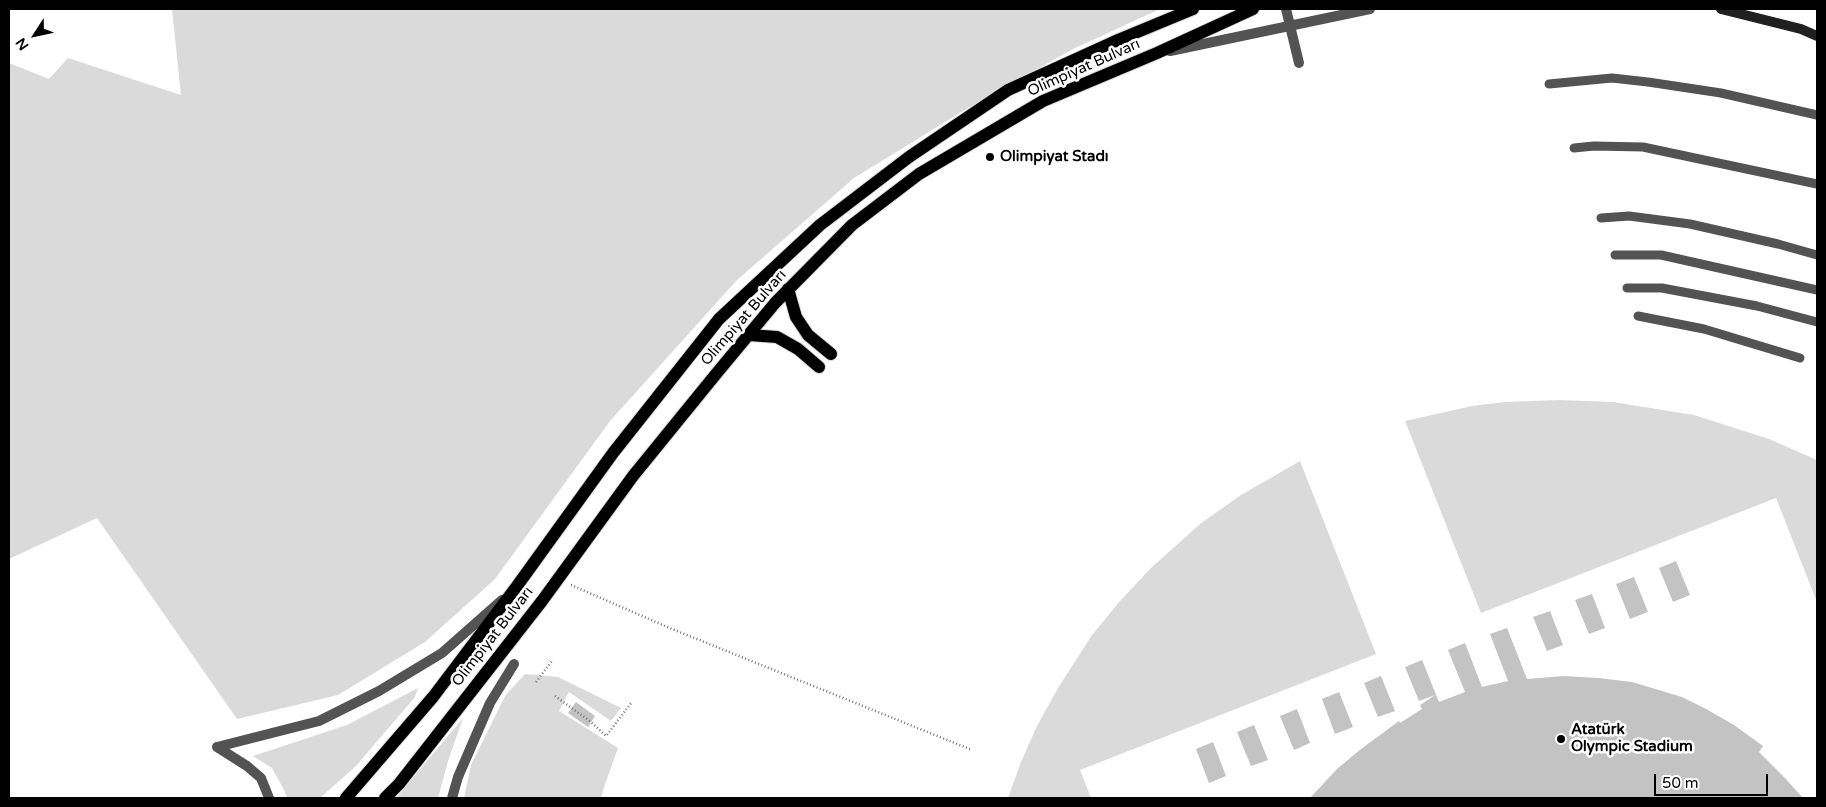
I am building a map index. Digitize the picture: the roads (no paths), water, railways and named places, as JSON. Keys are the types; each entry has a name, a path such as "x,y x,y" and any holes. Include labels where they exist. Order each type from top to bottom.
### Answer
{"main road":[{"name":"Olimpiyat Bulvarı","path":"346,798 433,697 517,586 613,452 719,319 820,225 909,157 1008,90 1118,40 1193,9"},
{"name":"Olimpiyat Bulvarı","path":"385,798 399,784 558,580 633,476 788,289 852,225 919,174 1043,101 1157,54 1254,9"},
{"path":"788,289 796,318 808,335 831,354"},
{"path":"749,334 777,337 798,348 819,367"}],"street":[{"path":"1286,9 1299,63"},
{"path":"1157,54 1370,9"},
{"path":"1721,9 1800,29 1817,36"},
{"path":"269,798 261,778 247,766 217,747 319,721 379,691 442,653 517,586"},
{"path":"452,798 458,777 490,703 514,664"}],"lane":[{"path":"1550,84 1612,78 1648,82 1721,93 1817,115"},
{"path":"1574,148 1594,146 1643,147 1817,184"},
{"path":"1601,218 1629,216 1690,224 1817,255"},
{"path":"1615,254 1661,255 1817,290"},
{"path":"1627,288 1662,288 1757,306 1817,322"},
{"path":"1638,316 1704,329 1800,358"}],"place":[{"name":"Olimpiyat Stadı","path":"990,157"},
{"name":"Atatürk Olympic Stadium","path":"1561,739"}]}
